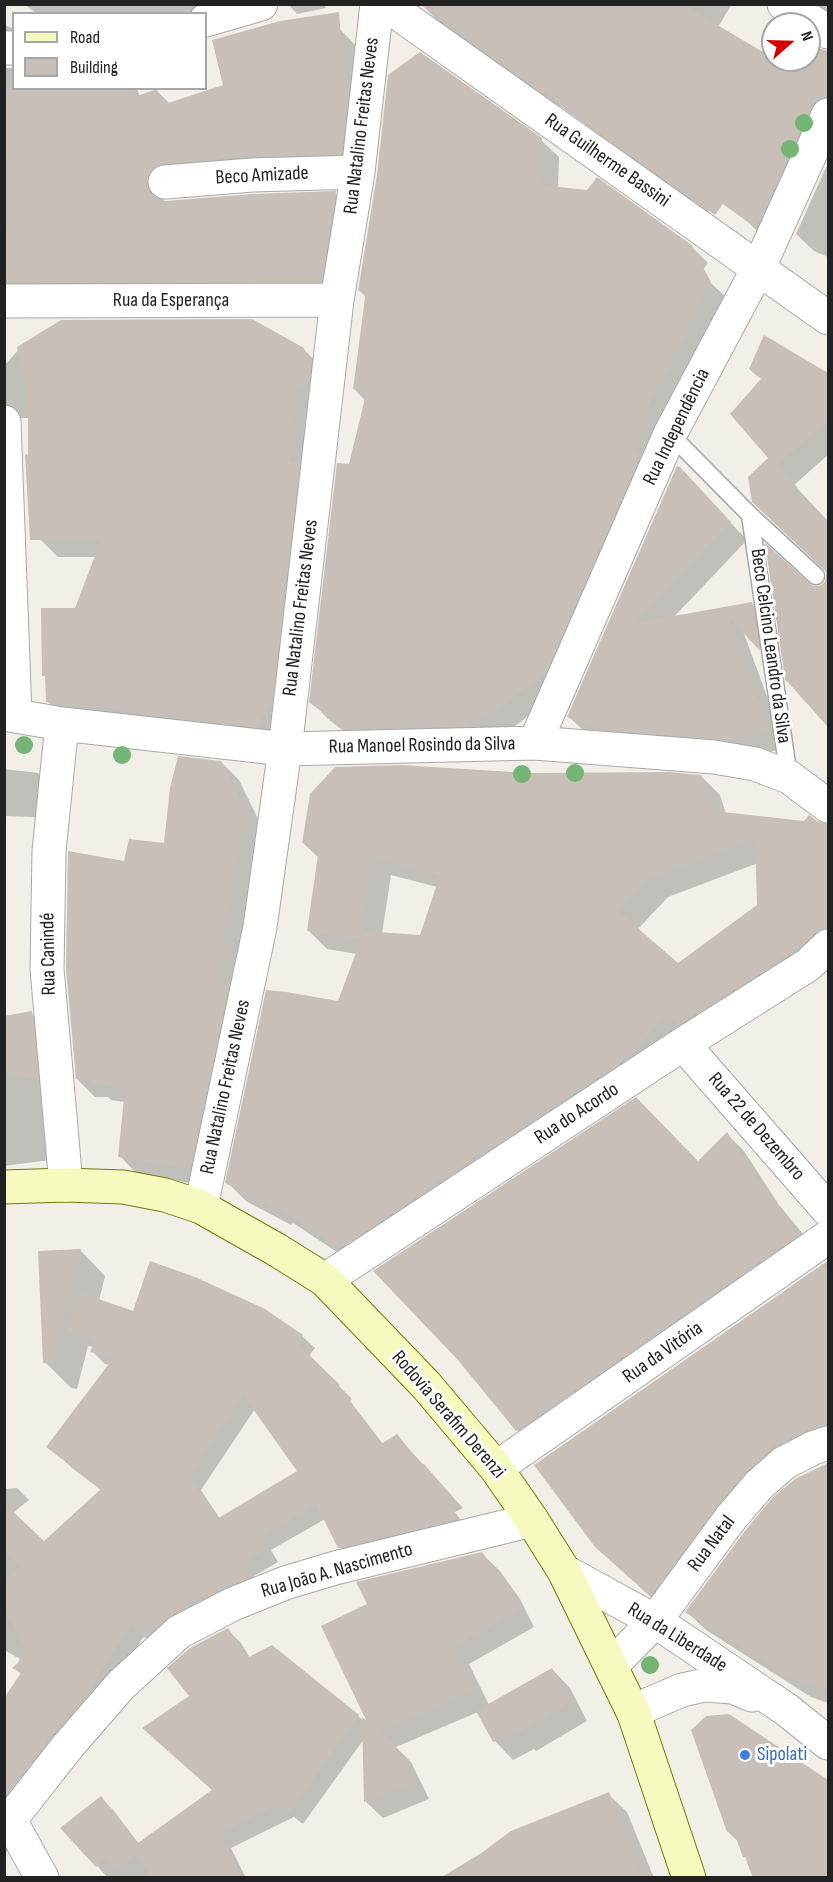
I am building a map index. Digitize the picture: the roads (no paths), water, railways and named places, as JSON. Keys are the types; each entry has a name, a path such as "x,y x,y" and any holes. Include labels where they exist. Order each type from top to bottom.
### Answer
{"main road":[{"name":"Rodovia Serafim Derenzi","path":"4,1187 66,1185 123,1187 165,1195 201,1207 325,1280 426,1385 496,1468 564,1572 634,1714 689,1878"}],"street":[{"path":"207,20 261,4"},
{"name":"Rua Natalino Freitas Neves","path":"201,1207 260,927 285,749 337,300 358,172 377,4"},
{"name":"Rua Guilherme Bassini","path":"385,4 828,318"},
{"path":"784,4 828,32"},
{"name":"Rua Independência","path":"535,743 670,434 759,267 828,115"},
{"name":"Beco Amizade","path":"165,182 252,175 358,172"},
{"name":"Rua da Esperança","path":"4,301 337,300"},
{"path":"4,422 10,714"},
{"name":"Rua Manoel Rosindo da Silva","path":"10,714 62,724 285,749 535,743 714,757 755,764 789,777 828,806"},
{"name":"Rua Canindé","path":"62,724 49,851 47,969 66,1185"},
{"name":"Rua do Acordo","path":"325,1280 683,1044 808,965 828,946"},
{"name":"Rua 22 de Dezembro","path":"683,1044 828,1210"},
{"name":"Rua da Vitória","path":"496,1468 828,1237"},
{"name":"Rua Natal","path":"611,1666 655,1621 730,1519 759,1485 784,1463 828,1443"},
{"name":"Rua João A. Nascimento","path":"42,1878 10,1820 68,1746 121,1686 179,1632 233,1604 285,1583 335,1568 532,1520"},
{"name":"Rua da Liberdade","path":"564,1572 655,1621 787,1710 828,1743"},
{"name":"Rua da Liberdade","path":"634,1714 647,1705 682,1690 705,1685 733,1687 787,1710"}],"lane":[{"path":"670,434 750,516 816,576"},
{"name":"Beco Celcino Leandro da Silva","path":"750,516 789,777"}],"place":[{"name":"Sipolati","path":"745,1755"}]}
